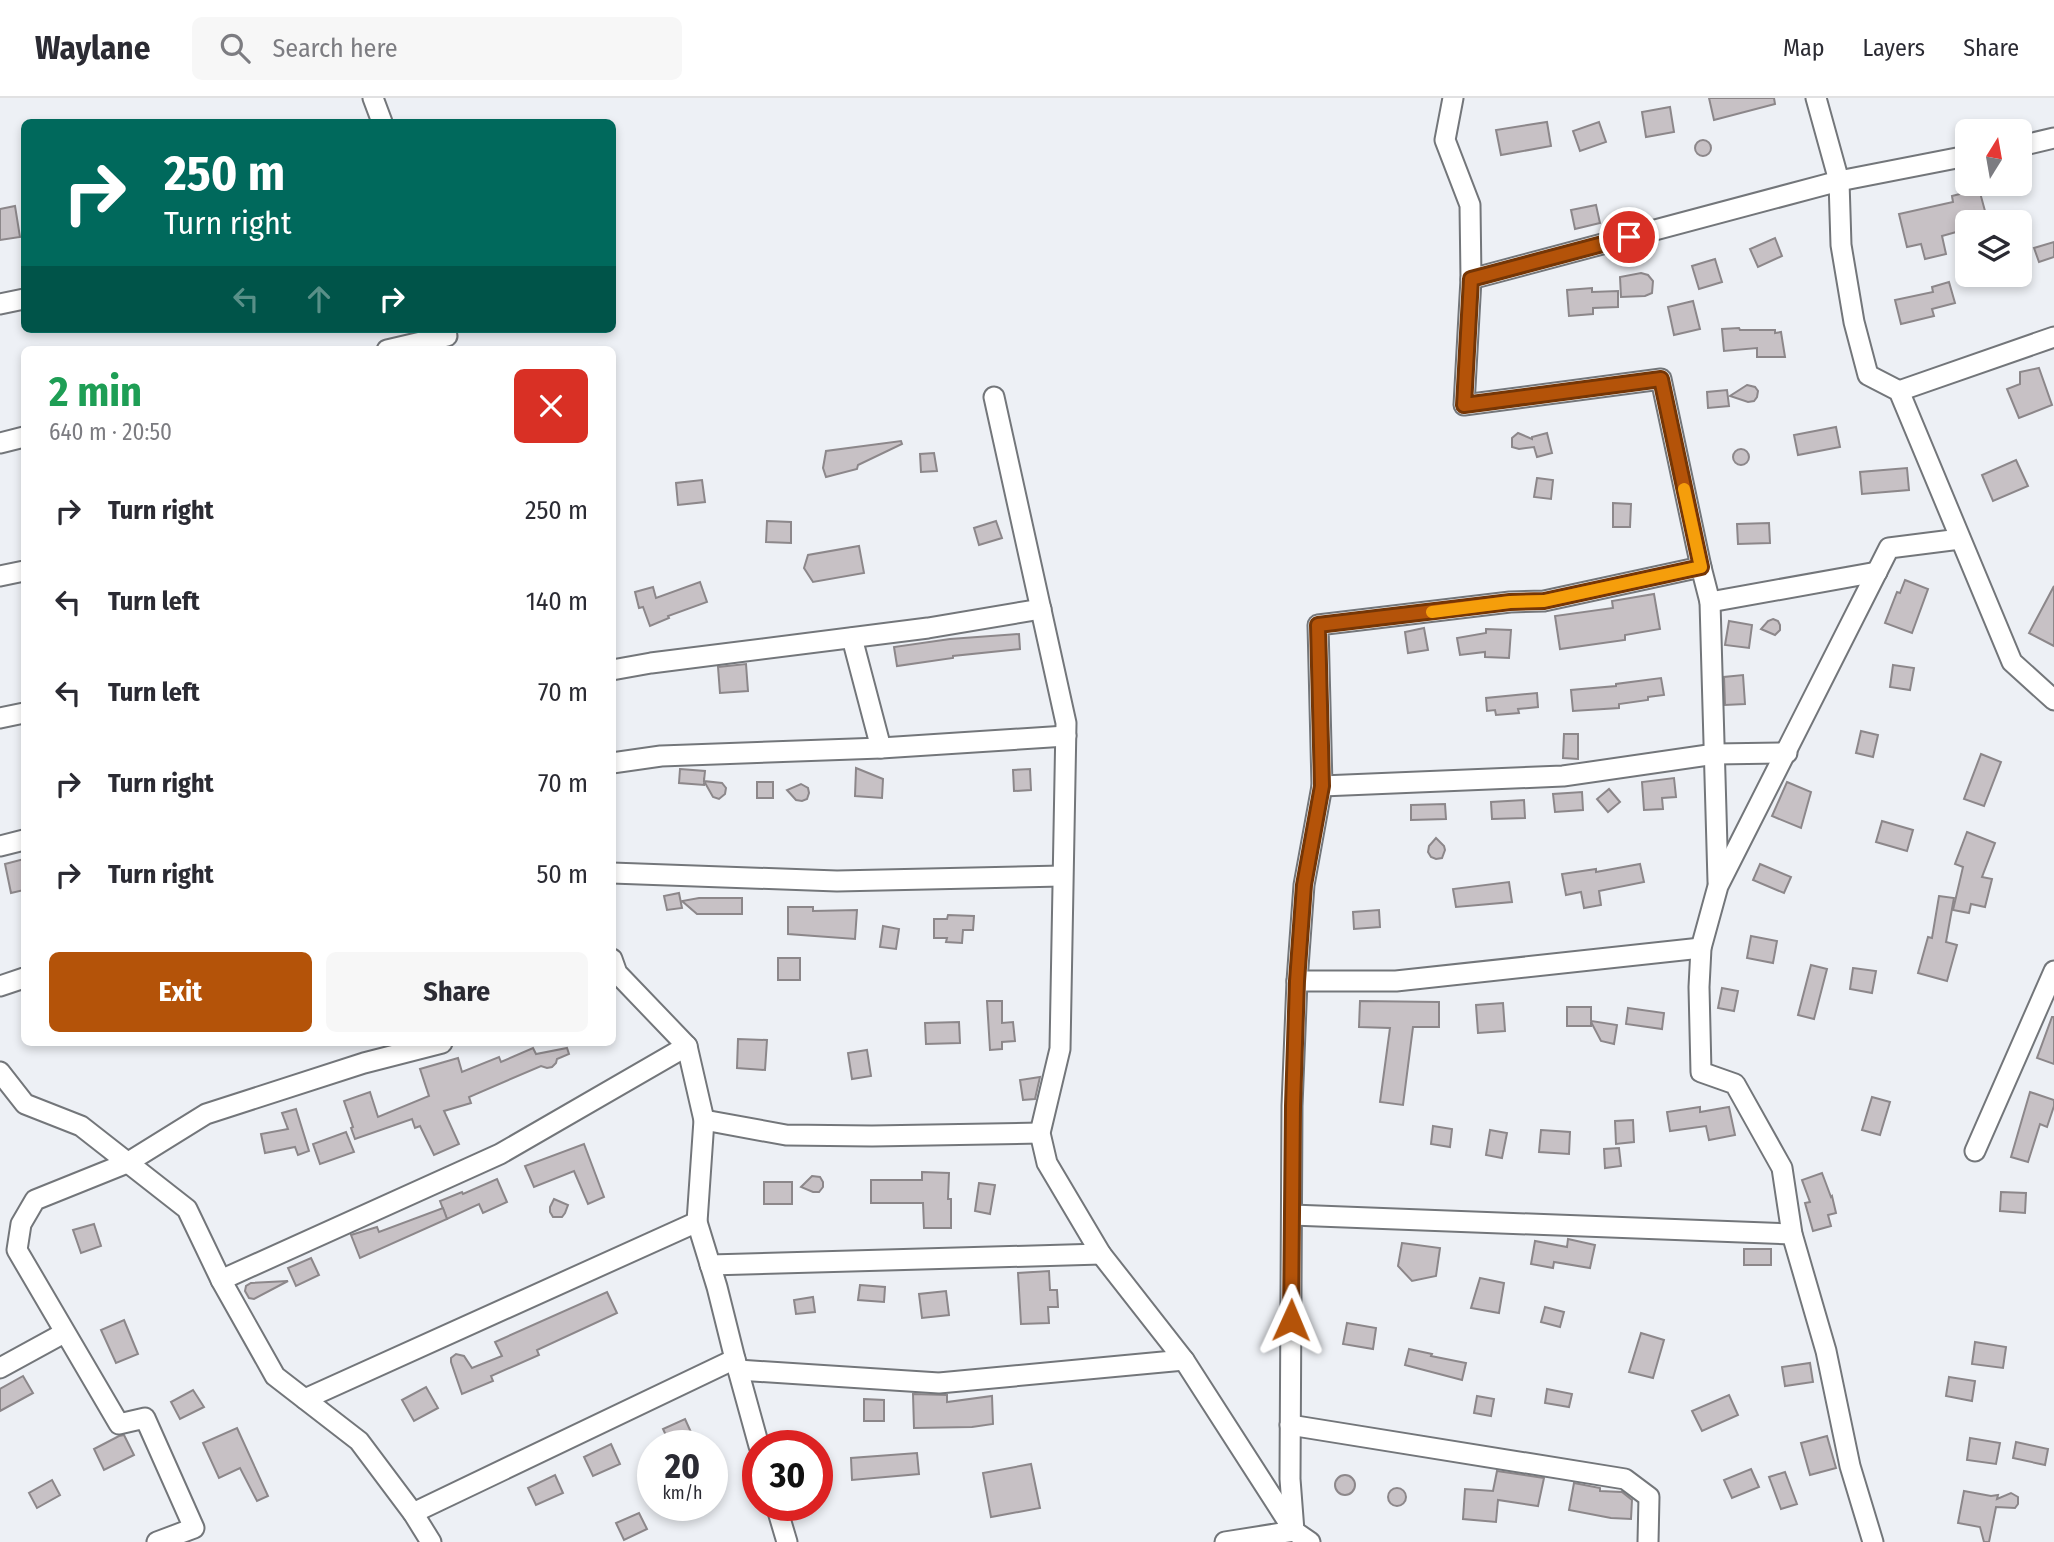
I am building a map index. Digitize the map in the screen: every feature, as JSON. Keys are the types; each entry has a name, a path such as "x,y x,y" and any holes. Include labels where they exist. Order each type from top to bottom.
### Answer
{"street":[{"path":"373,98 381,119"},
{"path":"1453,98 1445,140 1470,205 1471,279 1464,405 1661,379 1710,603 1718,886"},
{"path":"1816,98 1839,181 1841,245 1854,322 1868,375 1899,391 2012,662 2054,700"},
{"path":"2032,143 2054,138"},
{"path":"1471,279 1839,181 1955,158"},
{"path":"0,304 21,300"},
{"path":"1899,391 2054,337"},
{"path":"407,346 447,338"},
{"path":"994,397 1066,723 1060,1049 1040,1133 1046,1163 1101,1254 1184,1360 1302,1537"},
{"path":"0,443 21,438"},
{"path":"1873,1542 1850,1465 1826,1351 1792,1234 1782,1168 1735,1084 1701,1072 1701,948 1718,886 1889,548 1960,539"},
{"path":"1302,1537 1290,1479 1293,1106 1297,981 1304,885 1322,786 1318,625 1510,602 1544,601 1701,567"},
{"path":"0,576 21,572"},
{"path":"1710,603 1877,572"},
{"path":"616,669 928,628 1041,609"},
{"path":"852,638 881,748"},
{"path":"0,718 21,714"},
{"path":"616,762 661,756 881,748 1066,736"},
{"path":"1322,786 1563,776 1715,754 1787,753"},
{"path":"0,846 21,842"},
{"path":"616,873 837,881 1062,876"},
{"path":"1297,981 1396,981 1701,948"},
{"path":"616,971 687,1046 704,1120 697,1222 755,1430"},
{"path":"1975,1151 2054,971"},
{"path":"0,986 21,979"},
{"path":"157,1542 194,1528 145,1418 119,1424 64,1333 17,1250 21,1224 35,1200 127,1163 206,1114 364,1063 430,1046"},
{"path":"221,1280 500,1154 687,1046"},
{"path":"0,1072 25,1104 81,1126 187,1209 221,1280 275,1376 359,1441 413,1513 431,1542"},
{"path":"704,1120 786,1135 1040,1133"},
{"path":"1293,1215 1792,1234"},
{"path":"305,1399 697,1222"},
{"path":"710,1265 1101,1254"},
{"path":"0,1368 64,1333"},
{"path":"413,1513 736,1364 939,1383 1184,1360"},
{"path":"1290,1425 1625,1479 1648,1497 1648,1542"},
{"path":"781,1521 787,1542"},
{"path":"1225,1542 1302,1537"}],"building":[{"path":"1709,98 1774,98 1775,104 1714,120"},
{"path":"1670,107 1674,132 1646,137 1642,112"},
{"path":"1547,122 1551,146 1501,155 1496,130"},
{"path":"1599,122 1606,142 1580,151 1573,131"},
{"path":"1703,140 1709,142 1709,154 1703,156 1697,154 1695,148 1697,142"},
{"path":"1952,196 1981,196 1985,210 1955,210 1955,232 1942,236 1946,254 1925,259 1921,244 1907,247 1899,214 1953,202"},
{"path":"1596,205 1600,223 1575,229 1571,210"},
{"path":"15,206 20,237 0,240 0,209"},
{"path":"1775,238 1782,256 1758,267 1750,249"},
{"path":"2054,242 2054,257 2039,262 2034,248"},
{"path":"1715,259 1722,282 1699,289 1692,266"},
{"path":"1641,273 1648,275 1653,281 1652,293 1621,297 1620,277"},
{"path":"1949,282 1955,303 1932,309 1934,316 1901,324 1895,300 1933,292 1932,287"},
{"path":"1592,288 1592,292 1618,291 1618,307 1593,308 1593,314 1569,316 1567,290"},
{"path":"1693,301 1700,329 1674,335 1668,307"},
{"path":"1722,329 1781,332 1785,357 1757,357 1757,348 1724,351"},
{"path":"2039,368 2052,405 2019,418 2007,389 2020,384 2020,372"},
{"path":"1747,385 1758,391 1754,401 1748,402 1730,396"},
{"path":"1727,390 1729,406 1708,408 1707,392"},
{"path":"1836,427 1840,447 1798,455 1794,435"},
{"path":"1518,433 1532,439 1547,433 1552,453 1537,457 1534,447 1512,447 1512,438"},
{"path":"901,441 902,444 858,465 857,469 826,477 823,468 826,451"},
{"path":"1738,449 1744,449 1749,457 1747,463 1738,465 1733,460 1733,454"},
{"path":"934,453 937,471 921,472 920,454"},
{"path":"2016,460 2028,486 1993,501 1982,475"},
{"path":"1907,468 1909,490 1862,494 1860,472"},
{"path":"1537,478 1553,480 1551,499 1534,497"},
{"path":"702,480 705,502 678,505 676,483"},
{"path":"1613,503 1631,504 1630,527 1613,527"},
{"path":"767,521 791,522 791,543 766,542"},
{"path":"996,521 1002,538 979,545 974,528"},
{"path":"1769,523 1770,543 1738,544 1737,524"},
{"path":"859,546 864,573 813,582 804,568 808,555"},
{"path":"1905,580 1928,589 1912,633 1885,623 1897,592 1900,593"},
{"path":"700,582 707,602 668,616 669,618 650,626 643,607 639,608 635,592 653,587 656,598"},
{"path":"2054,586 2054,646 2029,633"},
{"path":"1654,594 1660,629 1625,635 1625,640 1560,649 1555,616 1613,608 1612,601"},
{"path":"1773,619 1780,625 1780,630 1775,635 1761,629"},
{"path":"1729,621 1752,625 1749,648 1725,645"},
{"path":"1424,628 1428,650 1408,653 1405,632"},
{"path":"1486,629 1511,630 1509,658 1485,657 1485,652 1460,655 1457,638 1486,633"},
{"path":"1019,634 1020,649 953,656 897,666 894,647 950,639"},
{"path":"746,664 748,691 720,693 718,667"},
{"path":"1893,665 1914,668 1910,690 1890,687"},
{"path":"1743,675 1745,704 1725,705 1724,677"},
{"path":"1661,678 1664,695 1619,704 1619,708 1573,711 1571,690"},
{"path":"1537,693 1538,707 1518,709 1519,713 1496,715 1495,710 1487,711 1486,698"},
{"path":"1861,731 1878,735 1873,757 1856,753"},
{"path":"1564,734 1578,734 1578,759 1563,758"},
{"path":"1981,754 2001,762 1984,806 1964,799"},
{"path":"856,768 883,779 882,798 855,796"},
{"path":"680,769 705,771 704,785 679,783"},
{"path":"1030,769 1031,790 1014,791 1013,770"},
{"path":"1674,778 1676,797 1662,798 1663,809 1644,810 1642,782"},
{"path":"704,781 722,783 726,788 725,794 719,799 713,797"},
{"path":"757,782 773,782 773,798 757,798"},
{"path":"1787,782 1811,792 1801,828 1772,816"},
{"path":"801,784 808,788 809,793 807,799 802,801 796,800 787,790"},
{"path":"1609,789 1620,802 1608,812 1597,799"},
{"path":"1582,792 1583,810 1555,812 1553,794"},
{"path":"1524,800 1525,818 1492,819 1491,802"},
{"path":"1445,804 1446,819 1411,820 1411,805"},
{"path":"1882,821 1913,830 1907,851 1876,842"},
{"path":"1967,832 1995,843 1982,877 1992,879 1985,907 1971,904 1969,913 1953,910 1963,867 1955,864"},
{"path":"1436,838 1445,850 1442,858 1436,859 1428,852 1429,846"},
{"path":"21,860 21,891 11,893 5,864"},
{"path":"1640,864 1644,882 1599,891 1601,905 1584,908 1581,892 1566,895 1562,874 1596,869 1596,872"},
{"path":"1760,864 1791,877 1784,893 1753,880"},
{"path":"1509,882 1512,902 1456,907 1453,889"},
{"path":"679,893 682,908 667,910 664,896"},
{"path":"1939,896 1954,898 1946,942 1957,945 1947,981 1918,973 1928,937 1932,938"},
{"path":"699,898 742,898 742,914 697,914 682,901"},
{"path":"788,907 813,907 813,911 857,910 855,939 788,934"},
{"path":"1379,910 1380,927 1354,929 1353,912"},
{"path":"948,915 974,916 973,930 963,930 962,943 946,942 947,938 934,938 934,919 947,919"},
{"path":"883,926 899,929 896,949 880,947"},
{"path":"1751,936 1777,941 1773,963 1747,958"},
{"path":"778,958 800,958 800,980 778,980"},
{"path":"1811,965 1827,969 1814,1019 1798,1015"},
{"path":"1853,968 1876,971 1872,993 1850,989"},
{"path":"1722,988 1738,991 1734,1011 1718,1008"},
{"path":"987,1001 1002,1001 1002,1023 1013,1022 1015,1041 1002,1042 1002,1049 990,1050"},
{"path":"1360,1001 1439,1002 1439,1027 1413,1027 1403,1105 1380,1102 1390,1028 1359,1027"},
{"path":"1503,1003 1505,1031 1478,1033 1476,1005"},
{"path":"1567,1007 1591,1007 1591,1021 1617,1025 1614,1044 1601,1041 1591,1022 1591,1026 1567,1026"},
{"path":"1628,1008 1664,1013 1662,1029 1626,1024"},
{"path":"2054,1017 2054,1064 2037,1058"},
{"path":"959,1022 960,1043 926,1044 925,1023"},
{"path":"738,1039 767,1040 765,1070 737,1068"},
{"path":"533,1048 536,1054 567,1048 569,1054 557,1059 552,1067 541,1066 469,1097 471,1103 444,1111 459,1144 434,1155 420,1126 415,1128 412,1119 355,1139 344,1101 370,1092 378,1117 429,1096 420,1069 458,1058 462,1072 499,1057 501,1062"},
{"path":"867,1050 871,1076 852,1079 848,1053"},
{"path":"1040,1077 1035,1099 1023,1100 1020,1080"},
{"path":"2030,1092 2054,1100 2054,1106 2047,1127 2040,1124 2028,1162 2011,1157"},
{"path":"1872,1097 1890,1102 1880,1135 1862,1130"},
{"path":"1700,1107 1700,1112 1729,1107 1735,1135 1709,1140 1706,1126 1670,1131 1667,1112"},
{"path":"296,1109 309,1151 298,1155 295,1147 265,1153 261,1134 288,1129 282,1113"},
{"path":"1633,1120 1634,1142 1616,1144 1615,1121"},
{"path":"1433,1126 1452,1129 1450,1147 1431,1144"},
{"path":"1490,1130 1507,1133 1502,1158 1486,1155"},
{"path":"1541,1130 1570,1132 1569,1154 1539,1152"},
{"path":"346,1132 354,1152 320,1164 313,1144"},
{"path":"584,1144 604,1197 588,1204 574,1171 534,1187 525,1166"},
{"path":"1619,1148 1621,1166 1605,1168 1604,1149"},
{"path":"922,1172 949,1173 951,1228 924,1228 923,1203 871,1203 871,1180 922,1180"},
{"path":"1822,1173 1836,1213 1828,1215 1831,1226 1813,1231 1805,1203 1810,1202 1802,1180"},
{"path":"812,1176 820,1177 823,1182 819,1192 801,1187"},
{"path":"497,1179 507,1202 483,1213 479,1204 447,1219 440,1201"},
{"path":"764,1182 792,1182 792,1204 764,1204"},
{"path":"979,1183 995,1185 990,1214 975,1211"},
{"path":"2001,1192 2026,1193 2025,1213 2000,1211"},
{"path":"554,1199 568,1205 562,1217 553,1217 550,1212"},
{"path":"443,1208 447,1219 360,1258 351,1235 377,1227 379,1232"},
{"path":"94,1224 101,1246 81,1253 73,1230"},
{"path":"1568,1239 1595,1245 1590,1268 1554,1262 1553,1268 1531,1264 1535,1241 1567,1247"},
{"path":"1402,1243 1440,1248 1436,1276 1412,1281 1398,1266"},
{"path":"1744,1249 1771,1249 1771,1265 1744,1265"},
{"path":"311,1258 319,1275 296,1286 288,1268"},
{"path":"1049,1271 1050,1290 1057,1290 1058,1307 1048,1307 1049,1323 1021,1324 1018,1273"},
{"path":"1480,1278 1504,1283 1499,1313 1471,1308"},
{"path":"288,1281 254,1299 249,1298 245,1291 246,1286 251,1283"},
{"path":"860,1285 885,1287 884,1302 858,1300"},
{"path":"946,1291 949,1315 922,1318 919,1294"},
{"path":"607,1292 617,1313 537,1350 539,1355 491,1376 493,1381 462,1394 451,1362 451,1358 456,1354 464,1356 472,1368 502,1356 495,1342"},
{"path":"813,1297 815,1312 796,1314 794,1300"},
{"path":"1545,1307 1564,1312 1560,1327 1541,1322"},
{"path":"124,1320 138,1354 116,1363 101,1330"},
{"path":"1347,1323 1376,1328 1373,1349 1343,1344"},
{"path":"1641,1333 1664,1340 1653,1378 1629,1372"},
{"path":"1975,1342 2006,1347 2003,1368 1972,1364"},
{"path":"1409,1349 1466,1363 1462,1380 1405,1365"},
{"path":"1810,1363 1813,1382 1785,1386 1782,1367"},
{"path":"23,1376 33,1393 0,1411 0,1389"},
{"path":"1949,1377 1975,1381 1972,1401 1946,1396"},
{"path":"426,1387 438,1408 414,1421 402,1400"},
{"path":"1547,1389 1572,1394 1569,1407 1545,1403"},
{"path":"193,1390 204,1407 180,1419 171,1402"},
{"path":"913,1394 947,1395 947,1402 992,1396 993,1424 914,1428"},
{"path":"1729,1395 1738,1415 1702,1431 1692,1411"},
{"path":"1477,1396 1494,1399 1491,1416 1474,1413"},
{"path":"864,1399 884,1400 884,1421 864,1421"},
{"path":"685,1419 690,1430 663,1430"},
{"path":"237,1428 268,1496 257,1501 240,1468 219,1478 203,1443"},
{"path":"124,1435 134,1455 104,1470 94,1449"},
{"path":"1827,1436 1836,1468 1810,1475 1801,1443"},
{"path":"1970,1438 2000,1443 1996,1464 1967,1460"},
{"path":"2016,1442 2048,1449 2045,1465 2013,1458"},
{"path":"611,1444 620,1464 593,1476 584,1457"},
{"path":"917,1453 919,1474 852,1480 851,1458"},
{"path":"1031,1464 1040,1508 991,1517 983,1473"},
{"path":"1751,1469 1759,1487 1732,1498 1724,1480"},
{"path":"1497,1471 1544,1478 1538,1506 1498,1500 1496,1522 1463,1519 1465,1489 1493,1491"},
{"path":"1785,1472 1797,1504 1781,1509 1769,1477"},
{"path":"555,1475 563,1493 536,1505 528,1488"},
{"path":"1341,1475 1349,1475 1355,1485 1349,1495 1341,1495 1335,1489 1335,1481"},
{"path":"52,1480 60,1495 37,1508 29,1493"},
{"path":"1574,1483 1600,1488 1600,1491 1622,1492 1632,1500 1631,1519 1569,1510"},
{"path":"1397,1488 1403,1491 1406,1497 1403,1503 1397,1506 1391,1503 1388,1497 1391,1491"},
{"path":"1964,1491 1998,1495 1997,1499 2011,1493 2018,1497 2015,1508 1996,1507 1989,1542 1984,1542 1980,1527 1958,1523"},
{"path":"637,1514 637,1521 643,1521 647,1529 624,1540 616,1523"}],"slow traffic":[{"path":"1432,612 1510,602 1544,601 1701,567 1684,489"}],"route":[{"path":"1291,1320 1297,981 1304,885 1322,786 1318,625 1510,602 1544,601 1701,567 1661,379 1464,405 1471,279 1629,237"}]}
